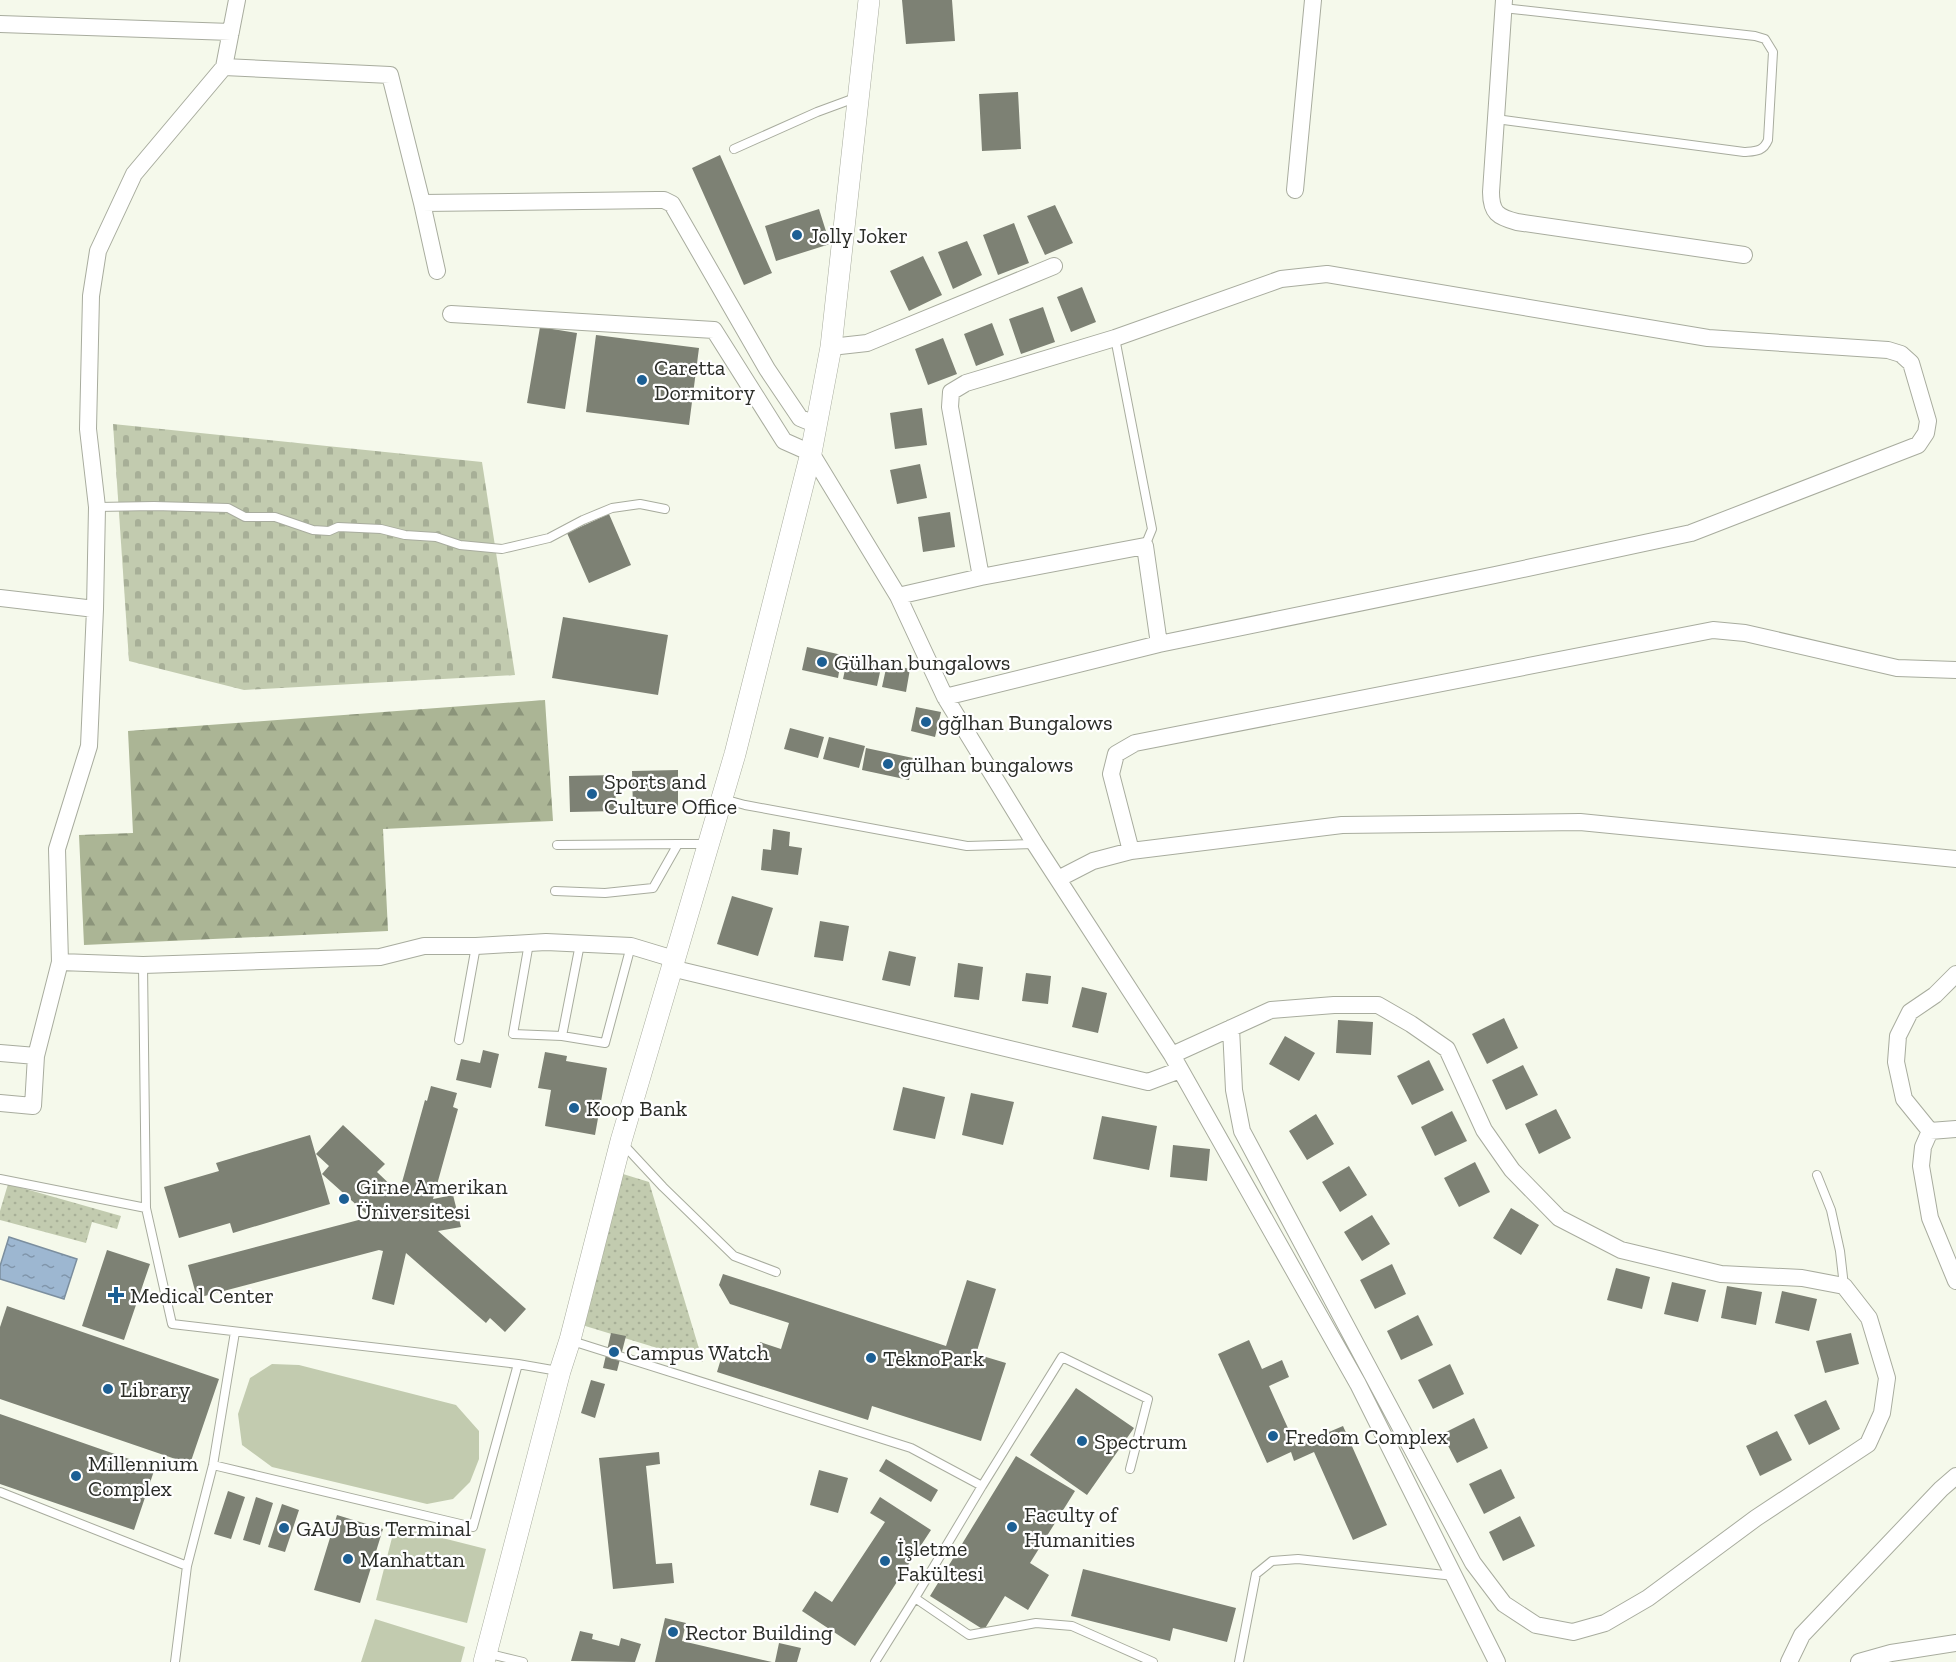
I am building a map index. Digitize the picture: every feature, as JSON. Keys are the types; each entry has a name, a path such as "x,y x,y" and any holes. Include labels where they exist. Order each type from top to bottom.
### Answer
{"street":[{"path":"0,1103 33,1106 36,1056 60,962 57,849 89,746 97,507 88,429 91,296 98,250 134,174 224,67 237,0"},
{"path":"485,1657 621,1141 723,799 811,453 831,347 869,0"},
{"path":"1295,190 1313,0"},
{"path":"1504,4 1491,203 1496,213 1502,218 1517,222 1744,255"},
{"path":"0,24 231,32"},
{"path":"224,67 390,75 437,271"},
{"path":"422,203 657,200 672,204 767,369 800,418 817,425"},
{"path":"831,347 867,343 1054,266"},
{"path":"945,697 1159,644 1691,533 1918,445 1926,433 1928,421 1911,363 1901,354 1888,350 1708,338 1327,274 1281,279 1115,338 966,383 951,392 950,407 981,577"},
{"path":"451,314 714,330 784,441 811,453 898,596 945,697 1035,844 1172,1055 1358,1384 1497,1662"},
{"path":"898,596 981,577 1145,546 1159,644"},
{"path":"0,598 95,609"},
{"path":"1131,851 1111,774 1116,754 1135,742 1713,630 1746,633 1897,668 1956,670"},
{"path":"1058,879 1093,861 1131,851 1342,825 1580,822 1956,859"},
{"path":"60,962 142,965 380,957 424,946 529,943 631,946 672,964 1148,1082 1180,1070"},
{"path":"1930,1131 1904,1099 1896,1062 1898,1036 1910,1012 1935,995 1956,974"},
{"path":"1172,1055 1231,1028 1271,1010 1335,1005 1378,1005 1447,1049 1484,1130 1512,1170 1559,1218 1621,1250 1665,1261 1721,1274 1802,1278 1844,1286 1869,1318 1887,1378 1882,1413 1868,1444 1756,1518 1648,1598 1605,1623 1573,1632 1536,1625 1504,1604 1473,1563 1242,1131 1234,1090 1231,1028"},
{"path":"0,1053 36,1056"},
{"path":"1930,1131 1956,1129"},
{"path":"1930,1131 1923,1147 1922,1166 1930,1218 1956,1281"},
{"path":"1789,1662 1802,1635 1956,1476"},
{"path":"1859,1662 1891,1653 1956,1643"}],"lane":[{"path":"1496,119 1744,152 1759,151 1766,146 1768,140 1773,52 1765,39 1504,4"},
{"path":"734,149 859,96"},
{"path":"1115,338 1152,529 1145,546"},
{"path":"97,507 228,508 245,517 274,517 313,530 329,531 338,527 381,529 405,535 436,537 460,545 502,549 549,538 612,508 640,504 665,509"},
{"path":"723,799 967,846 1035,844"},
{"path":"555,891 605,894 653,888 678,844"},
{"path":"557,845 709,844"},
{"path":"529,943 513,1034 562,1036 605,1043 631,946"},
{"path":"562,1036 580,944"},
{"path":"459,1040 476,946"},
{"path":"142,965 146,1208 172,1324 518,1364 560,1371"},
{"path":"621,1141 663,1187 734,1256 776,1272"},
{"path":"1817,1175 1831,1210 1840,1251 1844,1286"},
{"path":"0,1180 146,1208"},
{"path":"175,1662 187,1566 213,1465 235,1332"},
{"path":"570,1341 911,1448 981,1486"},
{"path":"875,1662 1062,1357 1148,1399 1130,1469"},
{"path":"213,1465 473,1527 518,1364"},
{"path":"0,1492 187,1566"},
{"path":"1239,1662 1256,1574 1272,1561 1298,1559 1454,1576"},
{"path":"915,1598 969,1635 1036,1623 1072,1626 1153,1662"},
{"path":"485,1657 523,1662"}],"green space":[{"path":"113,424 482,462 515,675 244,690 129,661"},
{"path":"545,700 553,821 383,829 388,931 84,945 79,835 133,833 128,731"},
{"path":"623,1174 649,1182 703,1362 582,1325"},
{"path":"8,1184 121,1216 117,1229 92,1222 86,1243 0,1220 0,1211"},
{"path":"272,1364 299,1365 456,1405 479,1431 479,1459 470,1482 453,1499 427,1504 272,1467 242,1445 238,1414 250,1378"},
{"path":"395,1526 486,1549 467,1623 376,1600"},
{"path":"375,1619 465,1647 461,1662 361,1662"}],"water":[{"path":"9,1237 77,1259 64,1299 0,1279 0,1266"}],"building":[{"path":"902,0 952,0 955,41 906,44"},
{"path":"1018,92 1021,149 982,151 979,94"},
{"path":"720,155 772,273 744,285 692,168"},
{"path":"1055,205 1073,243 1045,255 1027,216"},
{"name":"Jolly Joker","path":"819,209 830,244 776,261 765,226"},
{"path":"1014,223 1029,263 998,275 983,235"},
{"path":"967,241 982,275 953,289 938,252"},
{"path":"923,256 942,295 909,311 890,271"},
{"path":"1082,287 1096,322 1071,332 1057,297"},
{"path":"1043,307 1055,342 1021,354 1009,319"},
{"path":"992,323 1004,355 976,366 964,334"},
{"path":"540,327 577,333 565,409 527,403"},
{"name":"Caretta Dormitory","path":"596,335 699,348 689,425 586,412"},
{"path":"943,338 957,374 928,385 915,349"},
{"path":"922,408 927,445 895,449 890,413"},
{"path":"920,464 927,498 897,504 890,470"},
{"path":"950,512 955,547 923,552 918,517"},
{"path":"609,514 631,565 589,583 567,533"},
{"path":"563,617 668,635 658,695 552,678"},
{"name":"Gülhan bungalows","path":"807,647 842,655 838,678 802,670"},
{"path":"848,656 882,663 877,686 843,679"},
{"name":"gülhan bungalows","path":"887,664 910,669 906,692 882,687"},
{"name":"gğlhan Bungalows","path":"916,707 941,712 935,737 911,731"},
{"name":"gülhan bungalows","path":"790,728 824,737 818,758 784,749"},
{"name":"gülhan bungalows","path":"829,737 865,746 859,768 823,759"},
{"name":"gülhan bungalows","path":"866,748 913,758 909,780 862,770"},
{"path":"678,770 678,809 633,810 632,771"},
{"name":"Sports and Culture Office","path":"615,775 616,811 570,812 569,776"},
{"path":"773,829 790,832 789,846 802,848 798,875 761,870 763,849 771,850"},
{"path":"732,896 773,908 758,956 717,944"},
{"path":"820,921 849,926 843,961 814,957"},
{"path":"889,951 916,957 910,986 882,980"},
{"path":"958,963 983,967 979,1000 954,997"},
{"path":"1026,973 1051,976 1048,1004 1022,1001"},
{"path":"1082,987 1107,993 1098,1033 1072,1027"},
{"path":"1504,1018 1518,1048 1487,1064 1472,1034"},
{"path":"1338,1020 1373,1022 1371,1055 1336,1053"},
{"path":"1285,1036 1315,1053 1299,1081 1269,1064"},
{"path":"483,1050 499,1054 491,1088 456,1080 461,1059 480,1063"},
{"name":"Koop Bank","path":"545,1052 567,1056 566,1061 607,1068 595,1135 545,1126 551,1090 538,1088"},
{"path":"1429,1060 1444,1090 1412,1105 1397,1076"},
{"path":"1523,1065 1538,1095 1506,1110 1492,1080"},
{"path":"431,1086 457,1093 453,1107 458,1109 433,1199 453,1195 461,1227 438,1231 526,1309 505,1332 490,1318 486,1323 406,1253 394,1305 372,1299 383,1251 379,1250 197,1298 188,1265 370,1217 322,1174 329,1166 316,1154 343,1125 385,1164 377,1172 399,1193"},
{"path":"903,1087 945,1097 935,1139 893,1130"},
{"path":"971,1093 1014,1102 1003,1145 962,1135"},
{"path":"1556,1109 1571,1138 1539,1154 1525,1124"},
{"path":"1452,1111 1467,1141 1435,1156 1421,1127"},
{"path":"1316,1114 1334,1144 1307,1160 1289,1131"},
{"path":"1102,1116 1157,1126 1149,1170 1093,1159"},
{"path":"310,1135 330,1204 233,1233 230,1223 179,1238 164,1187 219,1171 216,1163"},
{"path":"1173,1145 1210,1149 1207,1181 1170,1177"},
{"path":"1475,1162 1490,1192 1459,1207 1444,1178"},
{"path":"1349,1166 1367,1195 1340,1212 1322,1182"},
{"path":"1511,1208 1539,1225 1521,1255 1493,1238"},
{"path":"1372,1215 1390,1244 1362,1261 1344,1232"},
{"name":"Medical Center","path":"107,1250 150,1264 124,1340 82,1326"},
{"path":"1392,1264 1406,1294 1375,1309 1360,1280"},
{"path":"1616,1268 1650,1277 1642,1309 1607,1300"},
{"name":"TeknoPark","path":"723,1274 946,1346 967,1280 996,1289 976,1354 1006,1363 981,1441 872,1406 868,1420 717,1372 723,1352 753,1362 760,1342 781,1349 789,1323 730,1304 719,1285"},
{"path":"1672,1282 1706,1290 1698,1322 1664,1314"},
{"path":"1727,1286 1762,1292 1756,1325 1721,1318"},
{"path":"1782,1291 1817,1299 1809,1331 1775,1323"},
{"name":"Library","path":"7,1306 219,1379 190,1464 0,1399 0,1327"},
{"path":"1418,1315 1433,1345 1401,1360 1387,1331"},
{"name":"Campus Watch","path":"611,1333 626,1336 617,1371 603,1368"},
{"path":"1851,1333 1859,1364 1825,1373 1816,1341"},
{"name":"Fredom Complex","path":"1249,1340 1262,1369 1282,1360 1289,1377 1269,1386 1296,1446 1343,1426 1387,1525 1353,1540 1314,1452 1294,1461 1291,1452 1267,1463 1218,1354"},
{"path":"1450,1364 1464,1394 1433,1409 1418,1380"},
{"path":"591,1380 605,1384 595,1418 581,1413"},
{"name":"Spectrum","path":"1076,1388 1134,1428 1087,1495 1030,1455"},
{"path":"1826,1400 1840,1429 1809,1445 1794,1415"},
{"name":"Millennium Complex","path":"0,1414 155,1468 134,1530 0,1484"},
{"path":"1474,1418 1488,1448 1457,1463 1442,1434"},
{"path":"1777,1431 1792,1460 1760,1476 1746,1446"},
{"path":"659,1452 660,1464 646,1466 656,1564 672,1563 674,1583 613,1589 599,1458"},
{"name":"Faculty of Humanities","path":"1016,1456 1075,1491 1030,1563 1049,1575 1028,1610 1005,1596 984,1630 930,1596"},
{"path":"886,1459 938,1490 931,1502 879,1471"},
{"path":"1501,1469 1515,1498 1484,1514 1469,1484"},
{"path":"819,1470 848,1478 838,1513 810,1505"},
{"name":"GAU Bus Terminal","path":"228,1491 245,1497 231,1539 214,1534"},
{"name":"GAU Bus Terminal","path":"256,1497 273,1503 260,1545 243,1540"},
{"name":"İşletme Fakültesi","path":"880,1497 931,1530 855,1646 802,1611 815,1591 832,1602 885,1522 870,1513"},
{"name":"GAU Bus Terminal","path":"282,1504 299,1510 285,1552 268,1547"},
{"name":"Manhattan","path":"337,1515 383,1529 360,1603 314,1590"},
{"path":"1520,1516 1535,1546 1503,1561 1489,1532"},
{"path":"1083,1569 1236,1608 1227,1642 1173,1628 1170,1641 1071,1616"},
{"name":"Rector Building","path":"665,1618 686,1623 682,1641 772,1662 655,1662"},
{"path":"580,1631 593,1634 592,1639 619,1646 621,1638 641,1644 635,1662 571,1661"},
{"path":"779,1643 801,1648 797,1662 775,1662"}],"place":[{"name":"Jolly Joker","path":"797,235"},
{"name":"Caretta Dormitory","path":"642,380"},
{"name":"Gülhan bungalows","path":"822,662"},
{"name":"gğlhan Bungalows","path":"926,722"},
{"name":"gülhan bungalows","path":"888,764"},
{"name":"Sports and Culture Office","path":"592,794"},
{"name":"Koop Bank","path":"574,1108"},
{"name":"Girne Amerikan Üniversitesi","path":"344,1199"},
{"name":"Medical Center","path":"116,1295"},
{"name":"Campus Watch","path":"614,1352"},
{"name":"TeknoPark","path":"871,1358"},
{"name":"Library","path":"108,1389"},
{"name":"Fredom Complex","path":"1273,1436"},
{"name":"Spectrum","path":"1082,1441"},
{"name":"Millennium Complex","path":"76,1476"},
{"name":"Faculty of Humanities","path":"1012,1527"},
{"name":"GAU Bus Terminal","path":"284,1528"},
{"name":"Manhattan","path":"348,1559"},
{"name":"İşletme Fakültesi","path":"885,1561"},
{"name":"Rector Building","path":"673,1632"}]}
